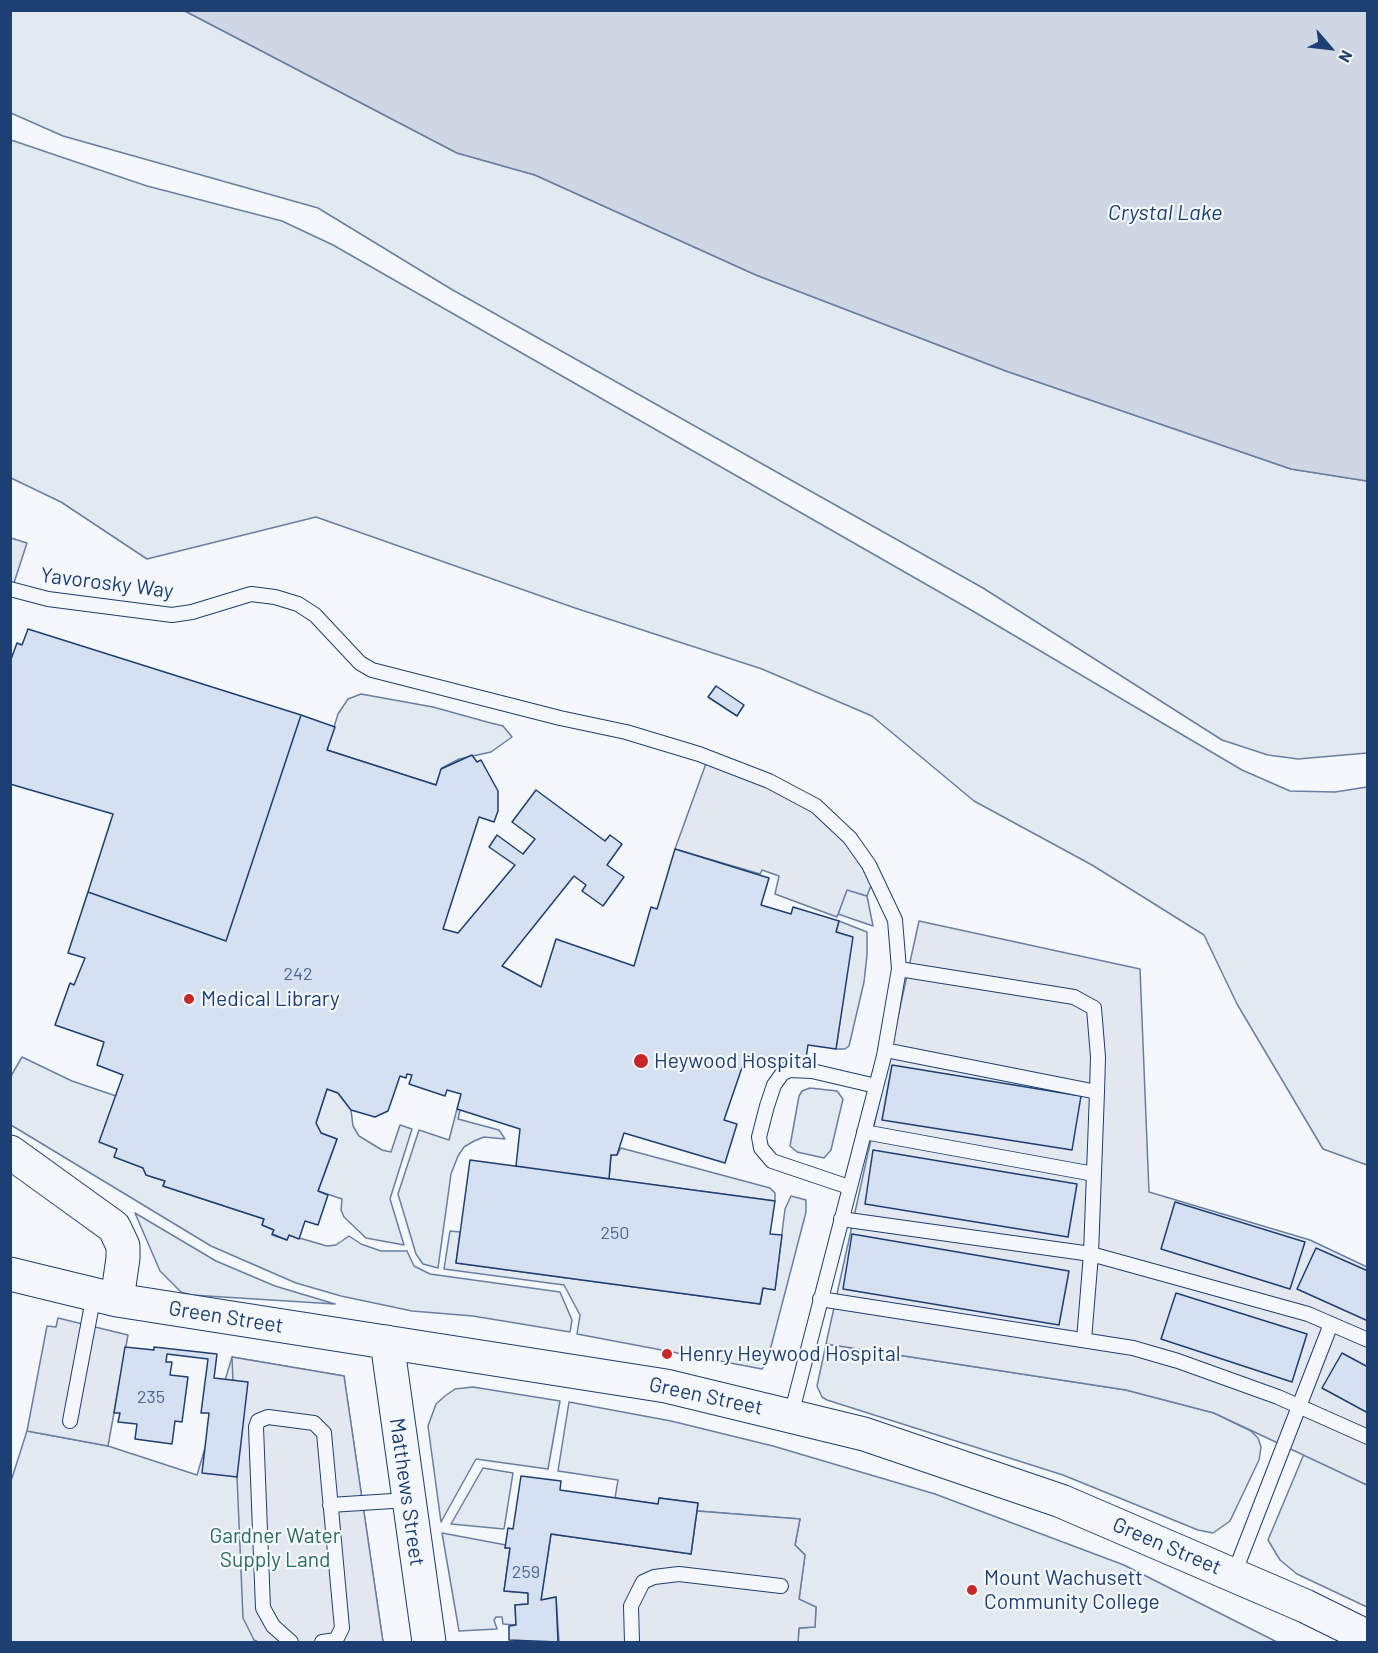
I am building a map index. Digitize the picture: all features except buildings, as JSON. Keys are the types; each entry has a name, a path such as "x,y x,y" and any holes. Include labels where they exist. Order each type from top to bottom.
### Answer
{"street":[{"path":"10,1152 114,1227 123,1246 123,1258 106,1297"},
{"name":"Green Street","path":"10,1274 106,1297 666,1386 864,1434 996,1477 1133,1530 1234,1574 1368,1637"},
{"name":"Matthews Street","path":"387,1342 429,1642"}],"lane":[{"name":"Yavorosky Way","path":"10,589 48,599 172,615 251,594 275,597 298,604 315,615 360,663 385,674 626,732 699,754 769,781 816,806 850,838 883,891 895,920 899,969 885,1050 791,1415"},
{"path":"899,969 1084,1001 1094,1008 1097,1015 1097,1092 1091,1254 1084,1340"},
{"path":"885,1050 1097,1092"},
{"path":"849,1187 772,1161 761,1148 759,1137 767,1106 774,1085 782,1074 789,1070 812,1071 876,1086"},
{"path":"864,1132 1094,1173"},
{"path":"841,1219 1091,1254 1308,1314 1368,1340"},
{"path":"70,1422 106,1297"},
{"path":"820,1299 1133,1348 1178,1361 1299,1407 1368,1437"},
{"path":"1234,1574 1331,1324"},
{"path":"291,1642 273,1626 264,1608 256,1434 258,1421 268,1418 307,1422 320,1426 325,1439 342,1628 336,1640 322,1642"},
{"path":"330,1505 408,1500"},
{"path":"632,1642 631,1606 643,1582 654,1577 679,1574 781,1586"}],"green space":[{"path":"10,11 185,11 457,153 535,175 756,275 1006,371 1291,469 1367,481 1367,753 1298,759 1268,755 1222,740 983,588 451,289 318,208 63,136 11,113"},
{"path":"11,140 147,186 282,221 333,245 971,610 1242,770 1290,791 1335,792 1367,787 1367,1165 1323,1149 1237,1004 1204,935 1092,865 974,801 872,716 762,669 575,608 316,517 147,559 61,502 11,478"},
{"path":"361,694 433,707 503,726 512,737 491,752 459,759 442,768 436,785 327,750 338,714 348,699"},
{"path":"847,889 867,896 873,926 838,914"},
{"path":"839,921 867,932 864,982 849,1046 845,1049 836,1049 852,937 836,932"},
{"path":"22,1057 72,1081 116,1096 117,1149 143,1168 146,1175 165,1181 163,1186 264,1219 262,1225 274,1230 272,1235 287,1240 289,1235 327,1246 336,1245 349,1236 361,1244 381,1251 407,1251 414,1266 430,1274 560,1292 572,1320 570,1332 473,1316 412,1311 341,1296 296,1283 211,1246 11,1125 11,1076"},
{"path":"810,1088 837,1091 843,1099 831,1150 824,1158 797,1152 790,1146 799,1096 802,1091"},
{"path":"327,1089 338,1093 351,1110 353,1126 359,1136 382,1150 391,1152 400,1125 412,1129 390,1199 404,1245 366,1238 344,1217 341,1210 342,1199 318,1191 337,1139 321,1133 316,1123"},
{"path":"457,1109 460,1110 458,1119 499,1130 505,1139 484,1137 464,1147 458,1156 451,1174 438,1268 423,1264 416,1254 398,1194 419,1130 449,1140"},
{"path":"621,1148 770,1188 775,1193 775,1201 609,1179 611,1155 617,1155"},
{"path":"791,1196 806,1200 806,1212 767,1362 762,1369 577,1334 580,1315 564,1285 444,1269 450,1231 460,1232 456,1263 760,1304 763,1288 775,1289 785,1209"},
{"path":"135,1213 216,1261 275,1286 335,1304 191,1295 181,1292 160,1271"},
{"path":"826,1344 1126,1390 1214,1413 1251,1431 1258,1438 1261,1447 1259,1460 1230,1521 1213,1533 1198,1530 1063,1475 827,1400 822,1397 817,1386"},
{"name":"Gardner Water Supply Land","path":"232,1357 344,1376 383,1642 11,1642 11,1481 27,1431 108,1446 197,1475"},
{"path":"473,1387 560,1401 548,1469 476,1459 441,1522 428,1426 436,1404 445,1396 455,1389"},
{"name":"Mount Wachusett Community College","path":"569,1402 671,1421 773,1446 935,1494 1124,1565 1277,1642 798,1642 799,1628 815,1627 816,1607 799,1600 805,1555 795,1545 800,1519 697,1511 698,1503 660,1498 658,1504 615,1498 618,1480 558,1471"},
{"path":"1304,1454 1367,1485 1367,1607 1297,1574 1280,1560 1268,1540"},
{"path":"483,1468 513,1473 504,1529 451,1524"},
{"path":"442,1533 506,1545 505,1548 510,1548 504,1591 528,1593 528,1604 515,1605 516,1625 503,1624 502,1617 496,1617 494,1620 497,1629 459,1631"}],"shaded area":[{"path":"11,538 27,543 11,592"},
{"path":"708,758 816,806 875,875 867,896 847,890 837,917 775,894 779,876 762,870 760,874 675,849"},
{"path":"919,921 1140,969 1149,1192 1310,1240 1367,1267 1367,1485 1214,1413 1126,1390 826,1344"},
{"path":"58,1318 128,1335 108,1446 27,1431 47,1326 56,1327"},
{"name":"Gardner Water Supply Land","path":"232,1357 344,1376 383,1642 258,1642 254,1640 243,1618"},
{"path":"697,1511 800,1519 795,1545 805,1555 799,1599 816,1607 815,1627 799,1628 798,1642 559,1642 556,1597 541,1600 551,1534 691,1554"}],"water":[{"name":"Crystal Lake","path":"185,11 1367,11 1367,481 1291,469 1006,371 756,275 535,175 457,153"}],"place":[{"name":"Medical Library","path":"189,999"},
{"name":"Heywood Hospital","path":"641,1061"},
{"name":"Henry Heywood Hospital","path":"667,1354"},
{"name":"Mount Wachusett Community College","path":"972,1590"}]}
